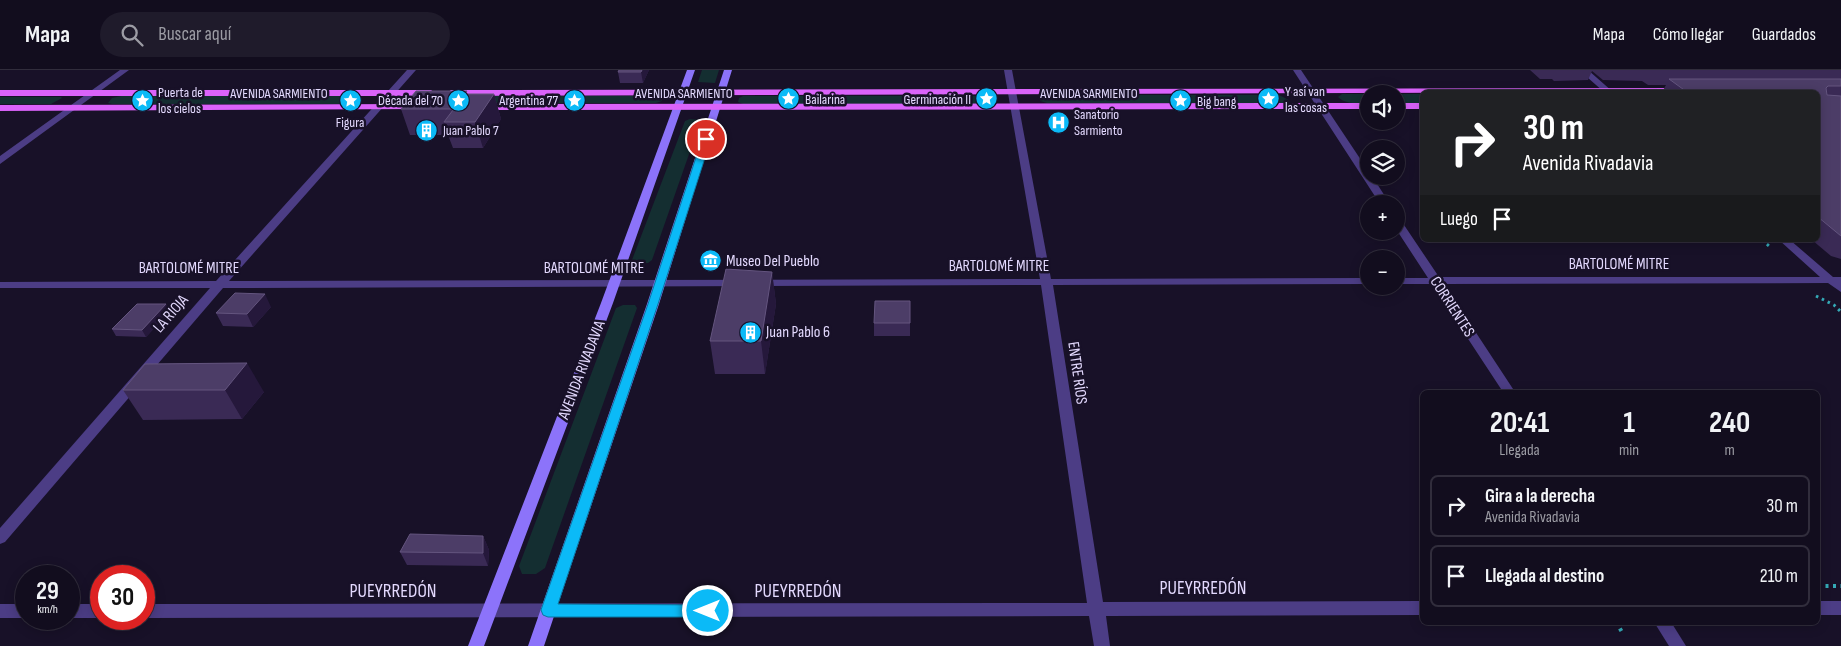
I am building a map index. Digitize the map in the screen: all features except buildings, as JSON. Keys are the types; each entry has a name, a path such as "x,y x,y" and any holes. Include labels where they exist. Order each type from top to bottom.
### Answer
{"main road":[{"name":"AVENIDA RIVADAVIA","path":"476,646 613,284 691,70"},
{"path":"536,646 728,70"},
{"name":"AVENIDA SARMIENTO","path":"0,93 1420,92"},
{"name":"AVENIDA SARMIENTO","path":"471,107 1360,106"},
{"path":"1405,106 1420,106"},
{"name":"AVENIDA SARMIENTO","path":"0,108 432,107"}],"street":[{"path":"0,161 125,70"},
{"name":"LA RIOJA","path":"0,538 219,285 412,70"},
{"name":"ENTRE RÍOS","path":"1008,70 1046,282 1102,646"},
{"path":"1298,70 1379,195"},
{"path":"1583,70 1607,90"},
{"name":"CORRIENTES","path":"1405,235 1508,390"},
{"path":"1787,242 1836,280 1841,289"},
{"name":"BARTOLOMÉ MITRE","path":"1405,281 1836,280"},
{"name":"BARTOLOMÉ MITRE","path":"0,285 1360,281"},
{"name":"PUEYRREDÓN","path":"155,611 1420,608"},
{"path":"1820,608 1841,608"},
{"path":"0,611 15,611"},
{"path":"1664,625 1678,646"}],"path":[{"path":"1816,296 1834,305 1841,312"},
{"path":"1820,586 1841,586"},
{"path":"1618,625 1622,632"}],"green space":[{"path":"702,70 719,70 715,83 698,82"},
{"path":"1342,94 1360,94 1360,103 1341,100 1338,97"},
{"path":"1405,94 1420,94 1420,103 1405,103"},
{"path":"1045,95 1279,95 1289,100 1286,103 1047,103 1040,101 1039,97"},
{"path":"121,96 353,96 354,98 346,104 108,103 112,98"},
{"path":"420,96 660,96 663,98 662,101 656,103 413,103"},
{"path":"743,96 991,96 992,104 743,104 738,102 739,98"},
{"path":"0,97 62,98 51,104 0,104"},
{"path":"690,119 701,120 652,260 648,263 634,263 632,260 685,121"},
{"path":"623,305 635,305 637,308 545,568 536,574 522,574 519,566 616,308"}],"place":[{"name":"Bailarina","path":"789,99"},
{"name":"Germinación II","path":"987,99"},
{"name":"Y así van las cosas","path":"1269,99"},
{"name":"Puerta de los cielos","path":"142,100"},
{"name":"Figura","path":"350,100"},
{"name":"Década del 70","path":"459,100"},
{"name":"Argentina 77","path":"574,100"},
{"name":"Big bang","path":"1181,101"},
{"name":"Sanatorio Sarmiento","path":"1058,122"},
{"name":"Juan Pablo 7","path":"427,130"},
{"name":"Museo Del Pueblo","path":"710,261"},
{"name":"Juan Pablo 6","path":"750,332"}],"route":[{"path":"706,139 653,304 548,610 708,611"}]}
